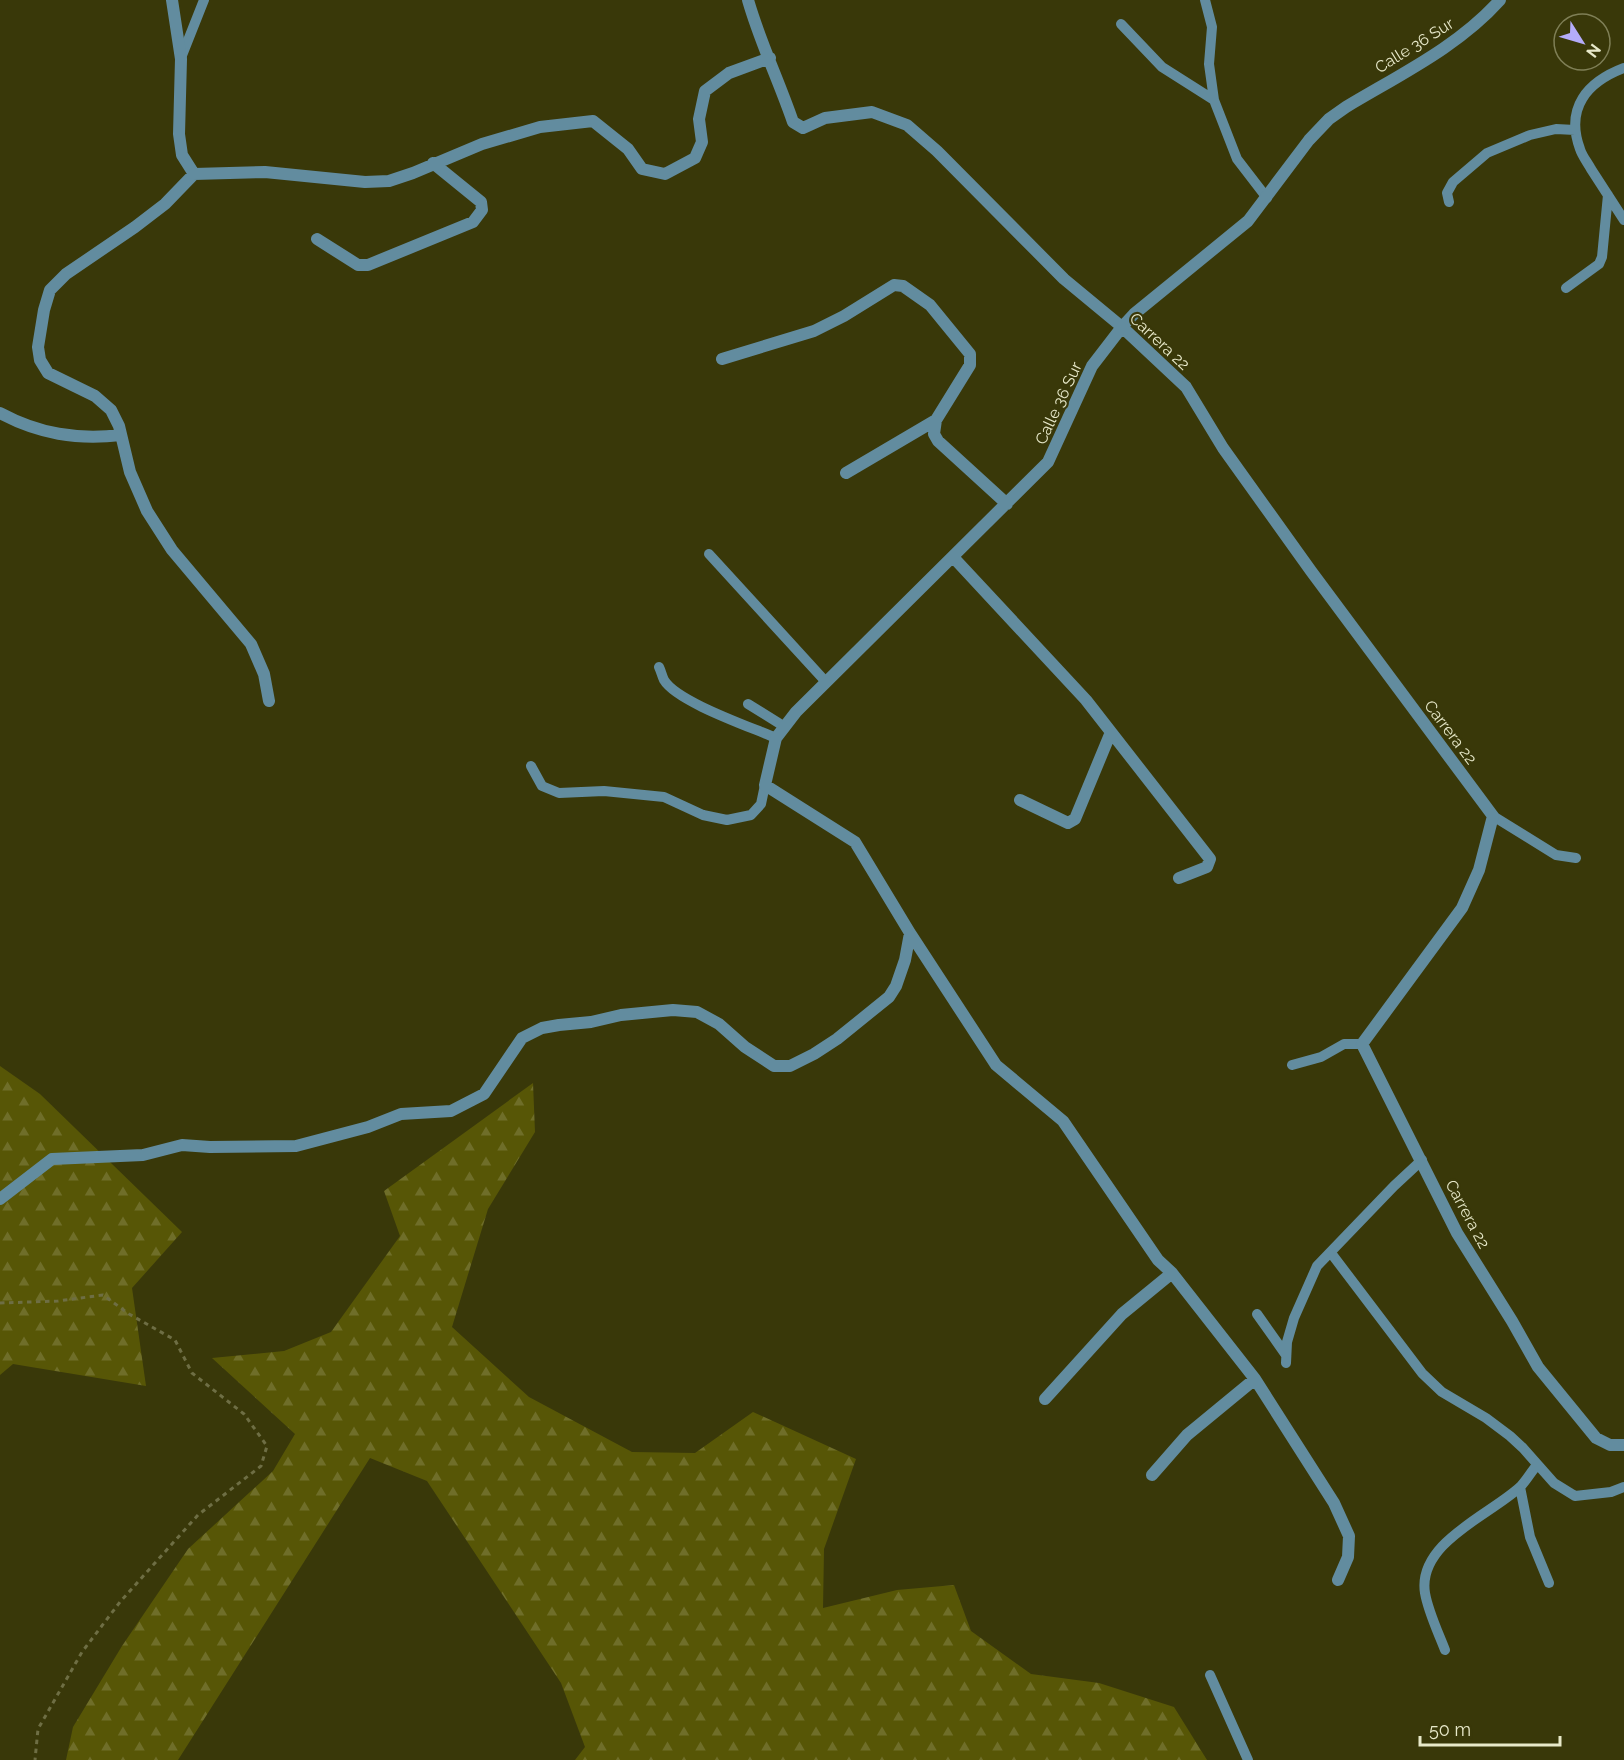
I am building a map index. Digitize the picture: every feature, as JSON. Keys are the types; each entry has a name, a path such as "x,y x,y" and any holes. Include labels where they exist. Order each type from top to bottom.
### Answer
{"street":[{"path":"172,0 181,59 179,135 183,155 194,174"},
{"path":"269,701 264,674 251,644 172,550 147,511 130,472 115,418 103,402 95,396 54,377 43,367 38,347 46,300 57,281 135,227 175,195 194,174 265,172 364,182 388,181 482,144 540,127 593,121 628,149 642,169 665,174 695,158 702,142 699,119 705,91 729,73 770,58 756,27 748,0"},
{"name":"Calle 36 Sur","path":"765,785 776,738 795,712 1048,462 1092,366 1134,314 1248,222 1309,140 1329,119 1458,39 1500,0"},
{"name":"Carrera 22","path":"770,58 793,122 803,128 825,118 872,112 907,125 937,151 1064,279 1122,327 1186,387 1223,448 1290,543 1493,816"},
{"path":"317,239 358,265 368,266 473,222 482,210 481,202 433,163"},
{"path":"722,359 814,331 844,316 894,285 903,286 930,305 970,354 970,365 936,420 934,434 938,441 1007,504"},
{"path":"0,413 27,426 61,435 100,437 121,435"},
{"path":"846,473 936,420"},
{"path":"953,557 1086,700 1210,859 1207,867 1179,878"},
{"path":"1020,800 1068,823 1076,819 1111,732"},
{"path":"765,785 855,842 910,933 996,1065 1063,1121 1158,1260 1172,1273 1256,1380 1334,1503 1349,1536 1348,1557 1338,1580"},
{"path":"1362,1044 1462,908 1479,870 1493,816"},
{"path":"0,1199 52,1159 142,1155 182,1145 296,1146 368,1127 401,1114 451,1111 484,1094 522,1038 542,1028 559,1025 672,1010 697,1012 719,1024 745,1047 774,1066 790,1066 837,1039 889,997 896,986 905,960 910,933"},
{"name":"Carrera 22","path":"1362,1044 1457,1233 1538,1367 1596,1438 1610,1444 1624,1445"},
{"path":"1045,1399 1122,1314 1172,1273"},
{"path":"1152,1475 1187,1435 1256,1380"}],"lane":[{"path":"181,59 204,0"},
{"path":"1205,0 1212,27 1209,64 1214,100 1237,159 1267,198"},
{"path":"1121,24 1162,67 1214,100"},
{"path":"1624,68 1606,75 1589,88 1577,108 1575,130 1580,151 1624,220"},
{"path":"1449,202 1448,193 1453,182 1487,153 1530,135 1556,129 1575,130"},
{"path":"1566,288 1599,264 1602,257 1608,195"},
{"path":"709,554 826,682"},
{"path":"660,667 665,681 694,702 776,738"},
{"path":"748,704 785,726"},
{"path":"531,766 542,786 559,793 604,791 664,797 703,815 727,820 751,815 761,804 765,785"},
{"path":"1493,816 1556,855 1576,858"},
{"path":"1292,1065 1321,1057 1344,1044 1362,1044"},
{"path":"1257,1314 1286,1359 1287,1342 1294,1318 1317,1266 1422,1160"},
{"path":"1331,1253 1422,1373 1442,1392 1486,1418 1510,1436 1554,1482 1575,1496 1611,1492 1624,1487"},
{"path":"1445,1650 1425,1593 1425,1573 1437,1551 1463,1528 1520,1487 1537,1465"},
{"path":"1520,1487 1530,1537 1549,1583"},
{"path":"1210,1675 1248,1760"}],"path":[{"path":"0,1303 58,1301 103,1294 129,1314 175,1340 192,1373 244,1414 267,1446 261,1466 198,1515 120,1602 82,1652 38,1729 35,1760"}],"green space":[{"path":"0,1066 40,1094 182,1232 132,1288 146,1386 13,1364 0,1375"},
{"path":"533,1083 535,1132 488,1209 452,1327 529,1397 632,1452 695,1453 753,1412 856,1459 824,1549 823,1608 897,1590 954,1585 971,1631 1031,1674 1099,1683 1174,1707 1207,1760 575,1760 585,1747 561,1683 427,1481 370,1458 178,1760 66,1760 73,1727 122,1646 188,1549 273,1471 295,1434 212,1358 284,1351 331,1332 400,1236 384,1191"}]}
